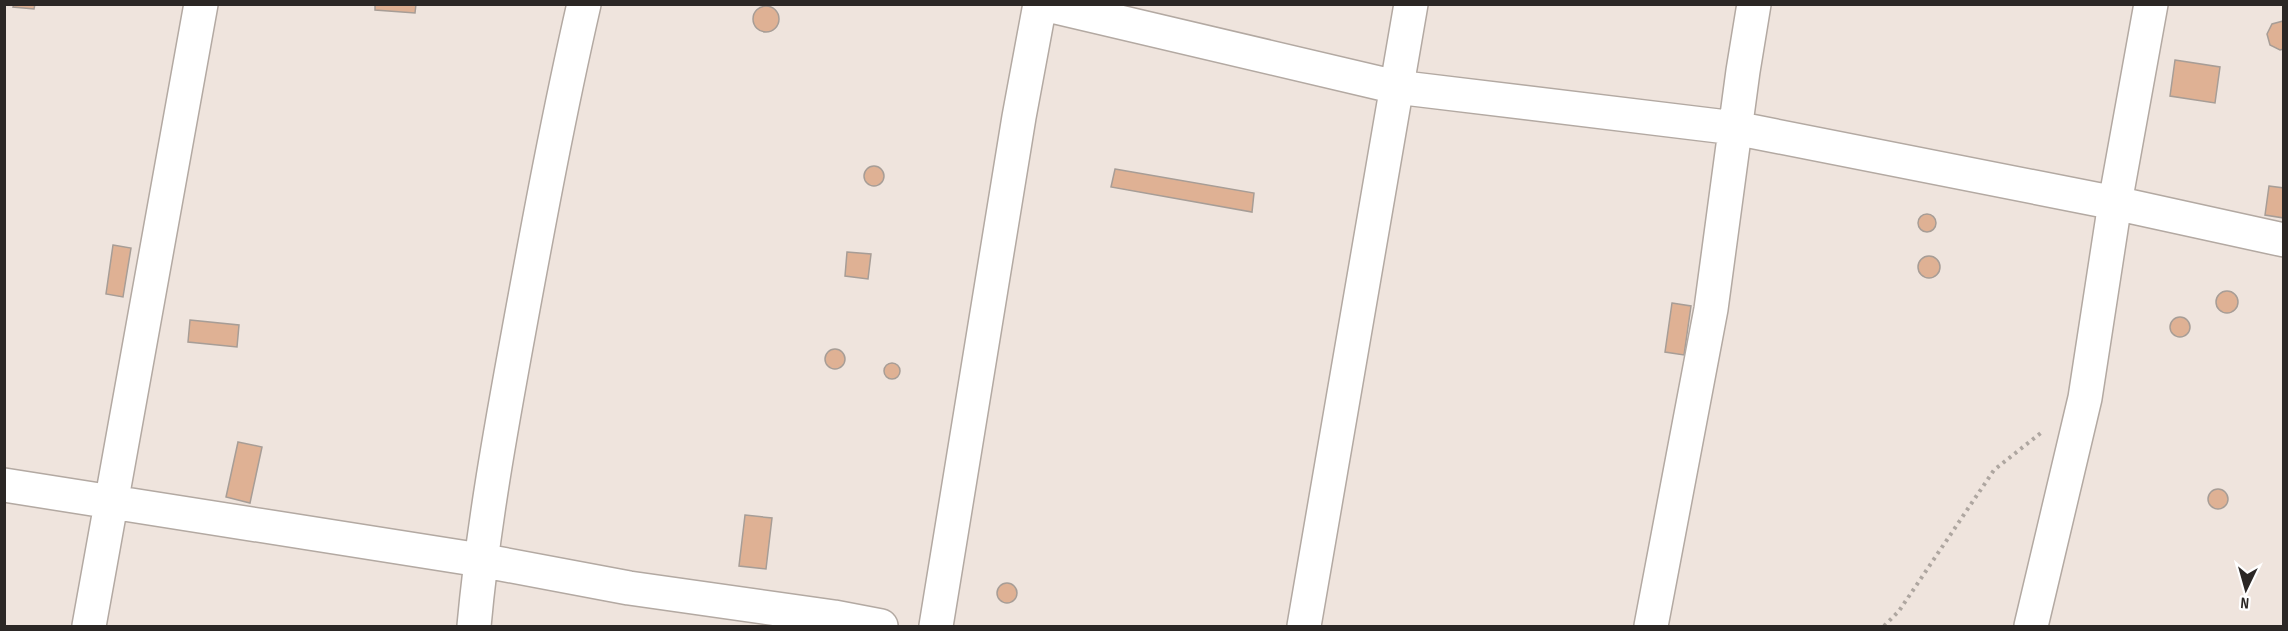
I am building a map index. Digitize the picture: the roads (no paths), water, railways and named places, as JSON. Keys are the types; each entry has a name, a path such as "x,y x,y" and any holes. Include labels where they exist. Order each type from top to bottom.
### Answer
{"street":[{"path":"89,627 201,4"},
{"path":"474,627 480,560 496,455 554,137 584,4"},
{"path":"936,627 1018,117 1041,4 1396,87 1735,128 2115,203 2283,240"},
{"path":"1304,627 1410,4"},
{"path":"1651,627 1711,309 1754,4"},
{"path":"2031,627 2085,398 2115,203 2151,4"},
{"path":"4,485 480,560 629,588 834,617 881,627"}]}
